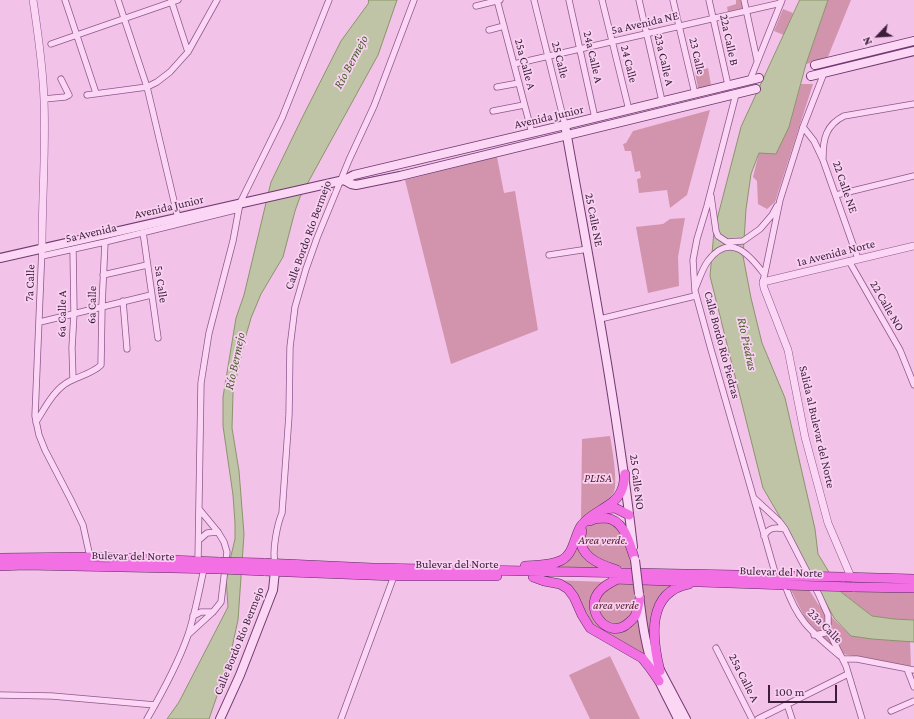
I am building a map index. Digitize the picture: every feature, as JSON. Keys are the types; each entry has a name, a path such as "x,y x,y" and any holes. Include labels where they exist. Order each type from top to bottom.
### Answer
{"highway":[{"path":"502,570 520,566 551,564 567,556 582,525 619,496 623,488 625,474"},
{"path":"604,509 615,508 629,515"},
{"path":"622,576 589,557 584,552 581,541 582,532 586,525 592,520 598,518 616,521 622,528 627,538 634,558"},
{"name":"Bulevar del Norte","path":"0,558 90,557 198,560 220,566"},
{"name":"Bulevar del Norte","path":"0,566 25,565 204,569 220,566 502,570 702,582 787,582 853,587 914,588"},
{"name":"Bulevar del Norte","path":"275,567 394,576 776,576 787,582 847,577 914,579"},
{"path":"533,576 544,581 560,584 568,589 574,597 590,628 642,658 659,681"},
{"path":"622,576 606,585 597,594 594,611 601,623 608,628 616,629 624,626 634,618 639,596"},
{"path":"660,671 654,635 656,617 661,604 670,592 677,588 702,582"}],"main road":[{"path":"815,65 914,41"},
{"path":"811,76 914,51"},
{"name":"Avenida Junior","path":"0,258 42,247 242,205 340,180 354,175 565,126 759,78"},
{"name":"Avenida Junior","path":"340,180 351,184 361,185 756,89"},
{"name":"25 Calle NE","path":"565,126 600,319"},
{"name":"25 Calle NO","path":"600,319 625,474 643,627 648,650"},
{"name":"Calle Bordo Río Bermejo","path":"220,719 240,676 273,590 275,567"},
{"path":"648,650 659,681 678,719"},
{"path":"648,650 686,719"}],"street":[{"name":"7a Calle","path":"33,0 44,99 45,144 40,322 35,416 39,435 45,450 72,500 83,525 90,557"},
{"path":"65,0 96,93"},
{"path":"118,0 147,87 178,218"},
{"path":"51,44 178,0"},
{"path":"87,95 147,87 157,82 170,72 188,52 217,0"},
{"path":"198,560 201,383 209,333 242,205 282,118 329,0"},
{"name":"Calle Bordo Río Bermejo","path":"275,567 274,551 282,513 289,415 290,348 295,307 306,268 340,180 373,110 414,0"},
{"path":"476,6 498,0"},
{"name":"25a Calle A","path":"498,0 532,133"},
{"name":"25 Calle","path":"534,0 565,126"},
{"name":"24a Calle A","path":"569,0 595,118"},
{"name":"24 Calle","path":"602,0 629,110"},
{"name":"23a Calle A","path":"639,0 662,101"},
{"name":"23 Calle","path":"673,0 694,94"},
{"name":"22a Calle B","path":"709,0 728,85"},
{"path":"744,0 757,60"},
{"path":"172,1 188,52"},
{"path":"750,80 782,1"},
{"name":"5a Avenida NE","path":"514,64 746,11 782,1"},
{"path":"489,30 504,26"},
{"path":"764,278 780,200 803,127 824,73"},
{"path":"44,99 65,97 68,95 62,79"},
{"path":"497,87 518,83"},
{"name":"Calle Bordo Río Piedras","path":"736,94 697,239 693,260 695,293 776,576"},
{"path":"823,160 825,138 829,127 837,120 844,116 914,104"},
{"path":"493,111 524,105"},
{"name":"22 Calle NE","path":"803,127 814,141 823,160 858,259"},
{"path":"836,195 914,176"},
{"path":"710,193 718,236 727,242 743,241 760,229 772,215 780,200"},
{"name":"5a Avenida","path":"42,256 105,242 242,205"},
{"name":"5a Calle","path":"143,232 158,338"},
{"name":"6a Calle","path":"73,379 99,367 102,362 102,306 105,242"},
{"name":"1a Avenida Norte","path":"764,278 849,262 914,246"},
{"path":"600,319 695,293 700,277 708,261 715,253 727,247 738,248 749,255 759,268 764,278"},
{"name":"6a Calle A","path":"73,249 73,379"},
{"path":"550,256 588,249"},
{"name":"22 Calle NO","path":"849,262 900,350 914,385"},
{"path":"104,275 147,265"},
{"name":"Salida al Bulevar del Norte","path":"764,278 764,288 788,350 806,437 828,523 847,577"},
{"path":"40,322 151,295"},
{"path":"123,301 127,349"},
{"path":"36,422 59,388 73,379"},
{"name":"23a Calle","path":"754,498 779,520 819,595 828,615 828,630 843,659 862,719"},
{"path":"188,635 213,612 221,602 227,552 224,542 218,532 199,509"},
{"path":"764,536 770,529 777,527 785,529"},
{"path":"199,540 207,533 218,532"},
{"path":"147,719 188,635 204,569"},
{"path":"341,719 394,576"},
{"name":"23a Calle","path":"787,582 792,604 802,620 814,634 843,659"},
{"path":"197,601 204,612"},
{"path":"193,617 198,613 213,612"},
{"path":"193,617 198,622 203,622"},
{"path":"814,634 825,633 828,630"},
{"name":"25a Calle A","path":"716,648 752,719"},
{"path":"843,659 914,670"},
{"path":"907,669 914,687"},
{"path":"758,719 848,674"},
{"path":"0,695 52,696 155,705"},
{"path":"891,710 914,701"},
{"path":"787,704 792,719"}],"green space":[{"path":"736,0 743,0 745,8 728,12 727,7 736,4"},
{"path":"828,0 851,0 827,59 806,64"},
{"path":"783,9 793,13 784,35 774,31"},
{"path":"708,68 711,85 698,88 695,72"},
{"path":"801,84 813,84 775,202 767,209 758,204 757,181 753,177 759,153 789,126"},
{"path":"710,110 687,195 670,208 667,190 639,193 637,179 641,178 640,171 635,172 631,151 625,151 623,144 626,143 633,131"},
{"path":"497,157 504,193 515,191 538,330 451,364 405,180"},
{"path":"685,218 678,257 679,286 648,293 636,227 663,224 670,219"},
{"name":"PLISA","path":"610,436 615,473 614,492 581,520 582,439"},
{"name":"Area verde.","path":"608,520 621,530 631,553 632,569 619,567 608,563 586,551 584,536 586,528 593,523"},
{"name":"area verde","path":"579,542 609,569 555,568"},
{"name":"area verde","path":"550,580 607,582 593,602 607,630 638,614 647,661 590,625 576,596"},
{"name":"area verde","path":"617,582 634,583 637,602 628,621 609,626 596,608 599,596"},
{"path":"641,584 679,585 660,599 650,643 647,629"},
{"path":"789,586 808,588 818,604 851,636 872,639 910,641 911,667 843,654 825,640 805,618"},
{"path":"839,588 914,590 914,620 872,616 841,592"},
{"path":"610,656 640,719 590,719 569,675"}],"water":[{"name":"Río Bermejo","path":"369,0 397,0 378,55 300,197 283,257 261,294 251,318 233,393 232,428 239,471 244,534 238,620 229,661 209,719 167,719 179,702 228,607 226,577 235,539 235,523 233,495 223,426 223,397 236,318 244,295 271,182 341,41 368,4"},
{"name":"Río Piedras","path":"800,0 828,0 806,64 789,127 776,154 759,153 751,174 746,209 743,256 762,343 785,398 815,529 818,554 841,592 872,616 914,620 914,642 851,636 834,618 763,488 710,276 714,231 741,127"}]}
